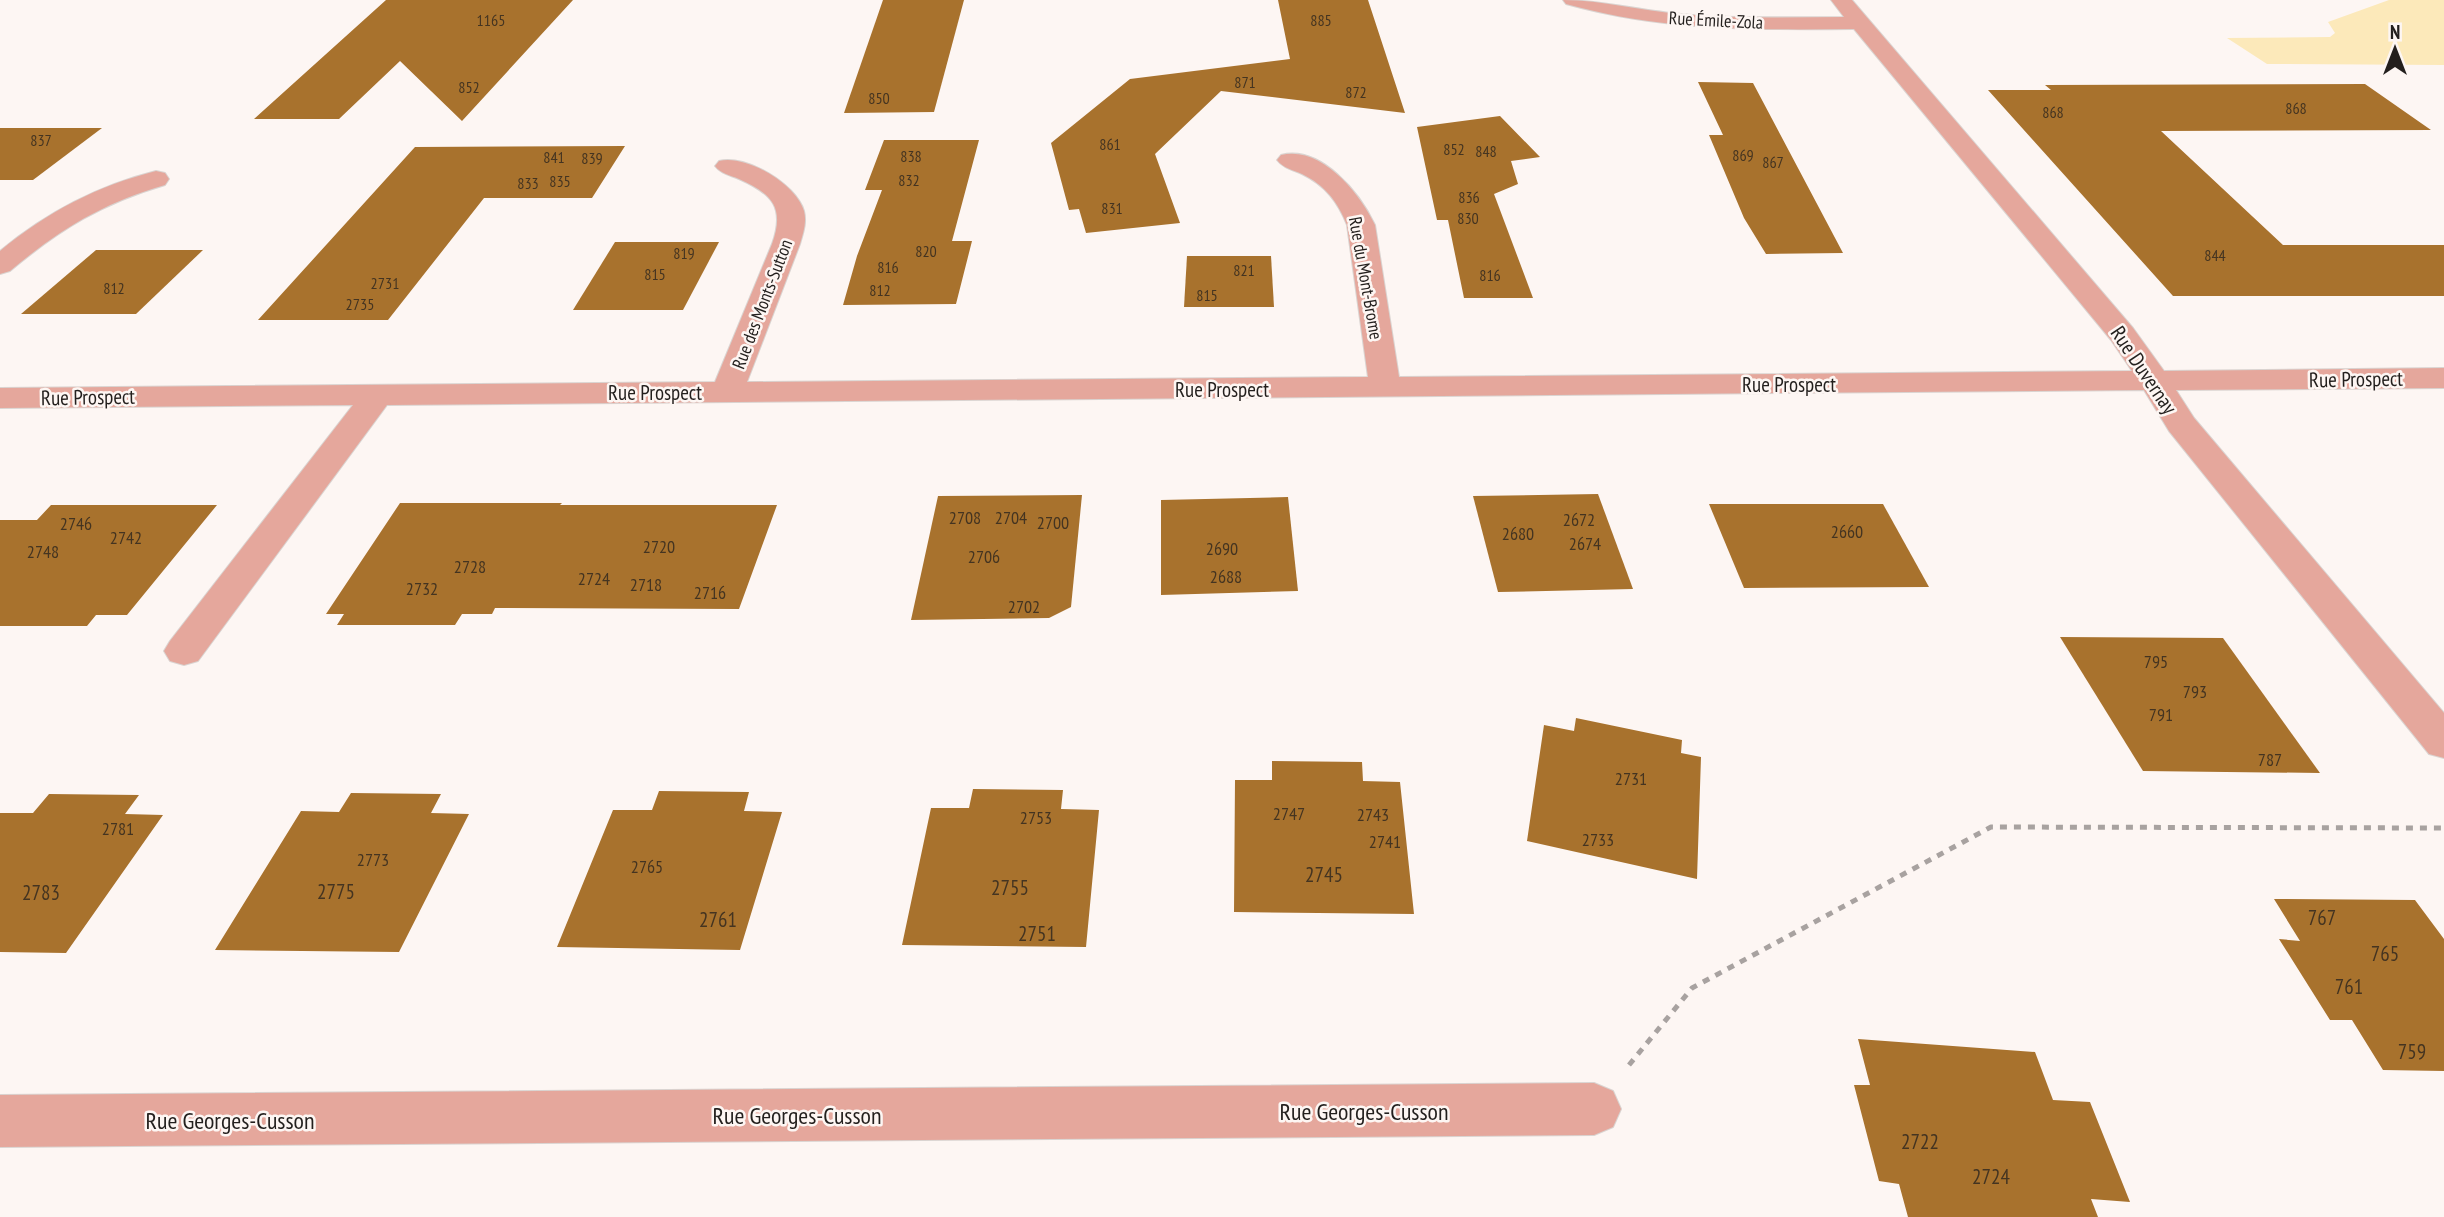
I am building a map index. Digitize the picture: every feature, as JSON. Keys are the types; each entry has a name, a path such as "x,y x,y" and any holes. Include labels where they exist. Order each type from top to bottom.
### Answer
{"street":[{"name":"Rue Émile-Zola","path":"1573,0 1624,13 1676,20 1722,23 1861,23"},
{"name":"Rue Duvernay","path":"1842,0 2122,334 2181,424 2444,742"},
{"name":"Rue du Mont-Brome","path":"1290,160 1310,167 1332,181 1346,193 1355,209 1361,225 1385,388"},
{"name":"Rue des Monts-Sutton","path":"727,391 792,223 789,205 775,189 753,175 728,166"},
{"path":"0,265 61,216 122,188 156,179"},
{"name":"Rue Prospect","path":"0,398 2444,378"},
{"path":"184,651 378,394"},
{"name":"Rue Georges-Cusson","path":"0,1121 1594,1109"}],"path":[{"path":"1594,1109 1692,988 1991,827 2444,828"}],"shaded area":[{"path":"2389,0 2444,0 2444,65 2267,64 2227,38 2330,37 2335,33 2328,22"}],"building":[{"path":"386,0 573,0 462,121 400,61 339,119 254,119"},
{"path":"883,0 964,0 934,112 844,113"},
{"path":"1278,0 1368,0 1405,113 1221,91 1155,154 1180,223 1086,233 1079,209 1069,210 1051,143 1130,79 1290,59"},
{"path":"1698,82 1753,83 1843,253 1766,254 1744,218 1709,135 1723,135"},
{"path":"2365,84 2431,130 2161,131 2283,245 2444,245 2444,296 2173,296 1988,90 2051,90 2045,85"},
{"path":"1500,116 1540,157 1511,161 1518,184 1494,194 1533,298 1464,298 1448,220 1437,220 1417,127"},
{"path":"0,128 102,128 33,180 0,180"},
{"path":"884,140 979,140 952,241 972,241 956,304 843,305 857,256 882,190 865,190"},
{"path":"625,146 592,198 484,198 388,320 258,320 415,147"},
{"path":"615,242 719,242 683,310 573,310"},
{"path":"96,250 203,250 136,314 21,314"},
{"path":"1187,256 1271,256 1274,307 1184,307"},
{"path":"1598,494 1633,589 1498,592 1473,496"},
{"path":"1082,495 1071,607 1049,618 911,620 938,496"},
{"path":"1288,497 1298,591 1161,595 1161,500"},
{"path":"400,503 777,505 739,609 495,608 492,614 462,614 455,625 337,625 344,614 326,614"},
{"path":"1709,504 1883,504 1929,587 1744,588"},
{"path":"51,505 217,505 127,615 96,615 87,626 0,626 0,520 37,520"},
{"path":"2060,637 2223,638 2320,773 2143,771"},
{"path":"1576,718 1682,740 1681,753 1701,757 1697,879 1527,841 1544,725 1574,731"},
{"path":"1272,761 1362,762 1363,781 1400,782 1414,914 1234,912 1235,780 1272,780"},
{"path":"973,789 1063,790 1061,809 1099,810 1086,947 902,945 931,808 969,808"},
{"path":"659,791 749,792 744,811 782,812 740,950 557,947 613,810 652,810"},
{"path":"351,793 441,794 431,813 469,814 399,952 215,950 301,811 339,812"},
{"path":"49,794 139,795 125,814 163,815 66,953 0,952 0,813 33,813"},
{"path":"2274,899 2415,900 2444,939 2444,1071 2383,1070 2352,1020 2330,1020 2279,939 2300,941"},
{"path":"1858,1039 2035,1052 2053,1100 2090,1102 2130,1202 2091,1199 2098,1217 1908,1217 1899,1184 1879,1181 1854,1085 1870,1085"}]}
